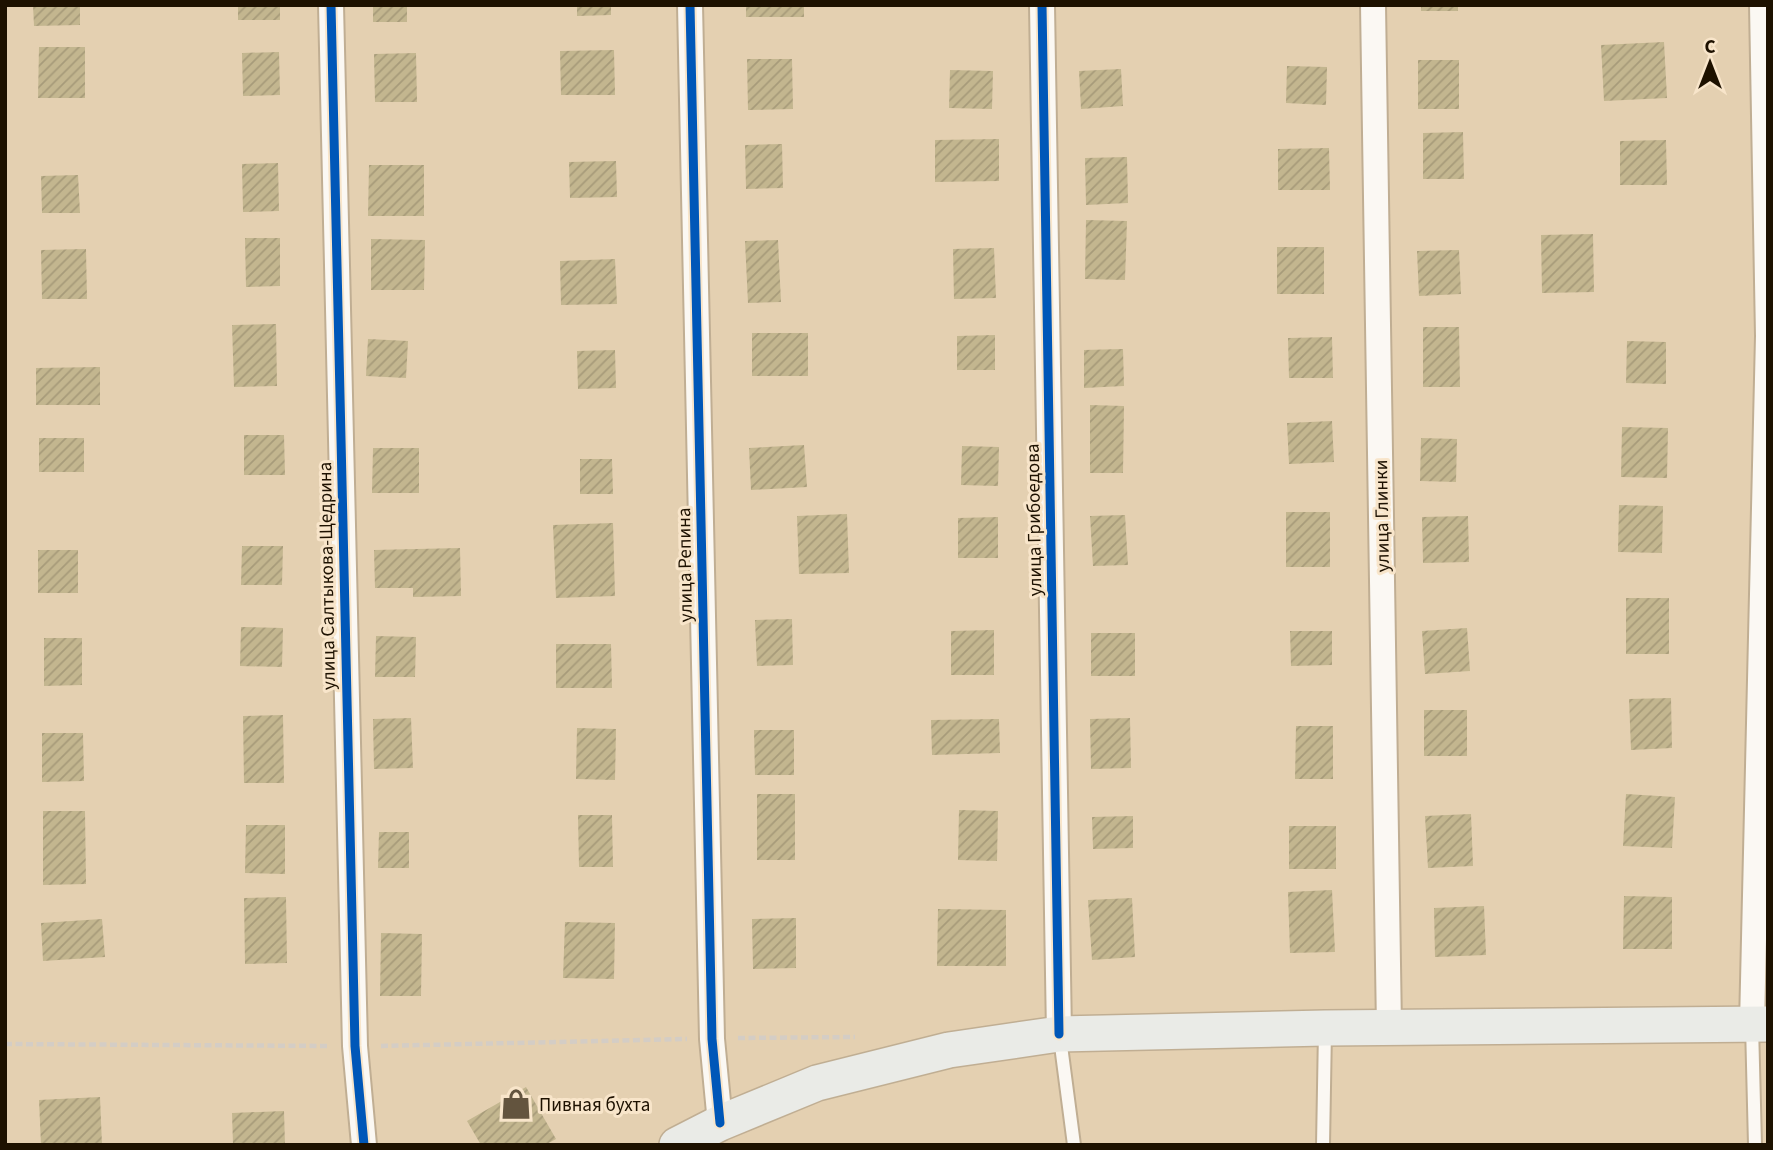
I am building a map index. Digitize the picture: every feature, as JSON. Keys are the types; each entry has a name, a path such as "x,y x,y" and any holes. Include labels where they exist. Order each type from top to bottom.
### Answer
{"main road":[{"path":"677,1145 720,1123 817,1083 949,1050 1059,1034 1325,1028 1760,1024"}],"street":[{"name":"улица Салтыкова-Щедрина","path":"331,5 355,1046 364,1145"},
{"name":"улица Репина","path":"690,5 712,1039 720,1123"},
{"name":"улица Грибоедова","path":"1042,5 1059,1034"},
{"name":"улица Глинки","path":"1373,5 1389,1028"},
{"path":"1760,1024 1768,336 1762,5"}],"lane":[{"path":"1755,1145 1760,1024"},
{"path":"1323,1145 1325,1028"},
{"path":"1059,1034 1074,1145"}],"path":[{"path":"5,1044 355,1046 865,1037"}],"building":[{"path":"33,5 80,5 80,25 34,26"},
{"path":"238,5 280,5 280,20 238,20"},
{"path":"373,5 407,5 407,22 373,22"},
{"path":"577,5 611,5 611,15 577,16"},
{"path":"746,5 804,5 804,17 746,17"},
{"path":"1421,5 1458,5 1458,11 1421,11"},
{"path":"1664,42 1667,98 1604,101 1601,45"},
{"path":"39,47 85,47 85,98 38,98"},
{"path":"614,50 615,95 561,95 560,51"},
{"path":"279,52 280,95 243,96 242,53"},
{"path":"416,53 417,102 375,102 374,54"},
{"path":"747,59 792,59 793,109 748,110"},
{"path":"1418,60 1459,60 1459,109 1418,109"},
{"path":"1287,66 1327,67 1326,105 1286,103"},
{"path":"1121,69 1123,106 1081,109 1079,71"},
{"path":"950,70 993,71 992,109 949,108"},
{"path":"1463,132 1464,179 1423,179 1423,133"},
{"path":"999,139 999,181 935,182 935,140"},
{"path":"1666,140 1667,185 1620,185 1620,141"},
{"path":"782,144 783,188 746,189 745,145"},
{"path":"1329,148 1330,190 1278,190 1278,149"},
{"path":"1127,157 1128,203 1086,205 1085,158"},
{"path":"616,161 617,197 570,198 569,162"},
{"path":"278,163 279,211 243,212 242,164"},
{"path":"369,165 424,165 424,216 368,216"},
{"path":"78,175 80,213 42,213 41,176"},
{"path":"1086,220 1127,221 1125,280 1085,279"},
{"path":"1593,234 1594,292 1542,293 1541,235"},
{"path":"245,238 280,238 280,286 246,287"},
{"path":"371,239 425,240 424,290 371,290"},
{"path":"778,240 781,302 748,303 745,241"},
{"path":"1277,247 1324,247 1324,294 1277,294"},
{"path":"994,248 996,298 954,299 953,249"},
{"path":"86,249 87,299 42,299 41,250"},
{"path":"1459,250 1461,294 1419,296 1417,251"},
{"path":"615,259 617,304 561,305 560,261"},
{"path":"276,324 277,386 234,387 232,325"},
{"path":"1423,327 1459,327 1460,387 1423,387"},
{"path":"752,333 808,333 808,376 752,376"},
{"path":"995,335 995,370 957,370 957,336"},
{"path":"1332,337 1333,378 1289,378 1288,338"},
{"path":"368,339 408,341 406,378 366,376"},
{"path":"1627,341 1666,342 1666,384 1626,383"},
{"path":"1123,349 1124,386 1084,388 1084,350"},
{"path":"615,350 616,388 578,389 577,351"},
{"path":"100,367 100,405 36,405 36,368"},
{"path":"1090,405 1124,406 1123,473 1090,473"},
{"path":"1332,421 1334,462 1289,464 1287,423"},
{"path":"1622,427 1668,428 1667,478 1621,477"},
{"path":"244,435 284,435 285,475 244,475"},
{"path":"39,438 84,438 84,472 39,472"},
{"path":"1421,438 1457,439 1456,482 1420,481"},
{"path":"804,445 807,487 751,490 749,448"},
{"path":"962,446 999,447 998,486 961,485"},
{"path":"373,448 419,448 419,493 372,493"},
{"path":"580,459 612,459 613,494 580,494"},
{"path":"1619,505 1663,506 1662,553 1618,552"},
{"path":"1286,512 1330,512 1330,567 1286,567"},
{"path":"847,514 849,573 799,574 797,516"},
{"path":"1125,515 1128,565 1093,566 1090,516"},
{"path":"1468,516 1469,562 1423,563 1422,517"},
{"path":"998,517 998,558 958,558 958,518"},
{"path":"613,523 615,596 556,598 553,525"},
{"path":"242,546 283,546 282,585 241,585"},
{"path":"460,548 461,596 413,597 413,588 375,588 374,550"},
{"path":"38,550 78,550 78,593 38,593"},
{"path":"1626,598 1669,598 1669,654 1626,654"},
{"path":"792,619 793,665 757,666 755,620"},
{"path":"241,627 283,628 282,667 240,666"},
{"path":"1467,628 1470,671 1425,674 1422,631"},
{"path":"994,630 994,675 951,675 951,631"},
{"path":"1290,631 1332,631 1332,665 1291,666"},
{"path":"1091,633 1135,633 1135,676 1091,676"},
{"path":"376,636 416,637 415,677 375,677"},
{"path":"44,638 82,638 82,685 44,686"},
{"path":"556,644 611,644 612,688 556,688"},
{"path":"1671,698 1672,748 1631,750 1629,699"},
{"path":"1424,710 1467,710 1467,756 1424,756"},
{"path":"283,715 284,783 244,783 243,716"},
{"path":"411,718 413,768 374,769 373,719"},
{"path":"1130,718 1131,768 1091,769 1090,719"},
{"path":"999,719 1000,753 932,755 931,720"},
{"path":"1296,726 1333,726 1333,779 1295,779"},
{"path":"577,728 616,729 615,780 576,779"},
{"path":"754,730 794,730 794,775 755,775"},
{"path":"42,733 83,733 84,781 42,782"},
{"path":"757,794 795,794 795,860 757,860"},
{"path":"1626,794 1675,797 1672,848 1623,846"},
{"path":"959,810 998,811 997,861 958,860"},
{"path":"43,811 85,811 86,884 43,885"},
{"path":"1471,814 1473,866 1428,868 1425,816"},
{"path":"578,815 612,815 613,867 579,867"},
{"path":"1133,816 1133,848 1093,849 1092,817"},
{"path":"246,825 285,825 285,874 245,873"},
{"path":"1289,826 1336,826 1336,869 1289,869"},
{"path":"379,832 409,832 409,868 378,868"},
{"path":"1332,890 1335,952 1290,953 1288,892"},
{"path":"1624,896 1672,897 1672,949 1623,949"},
{"path":"286,897 287,963 245,964 244,898"},
{"path":"1132,898 1135,957 1092,960 1088,900"},
{"path":"1484,906 1486,955 1435,957 1434,908"},
{"path":"938,909 1006,910 1006,966 937,966"},
{"path":"796,918 796,968 753,969 752,919"},
{"path":"102,919 105,957 43,961 41,923"},
{"path":"565,922 615,923 614,979 563,978"},
{"path":"381,933 422,934 421,996 380,996"},
{"name":"Пивная бухта","path":"526,1087 556,1139 545,1145 481,1145 467,1121"},
{"path":"100,1097 102,1145 41,1145 39,1100"},
{"path":"284,1111 285,1145 233,1145 232,1113"}],"cycle path":[{"path":"331,5 355,1046 364,1145"},
{"path":"690,5 712,1039 720,1123"},
{"path":"1042,5 1059,1034"}],"place":[{"name":"Пивная бухта","path":"516,1104"}]}
